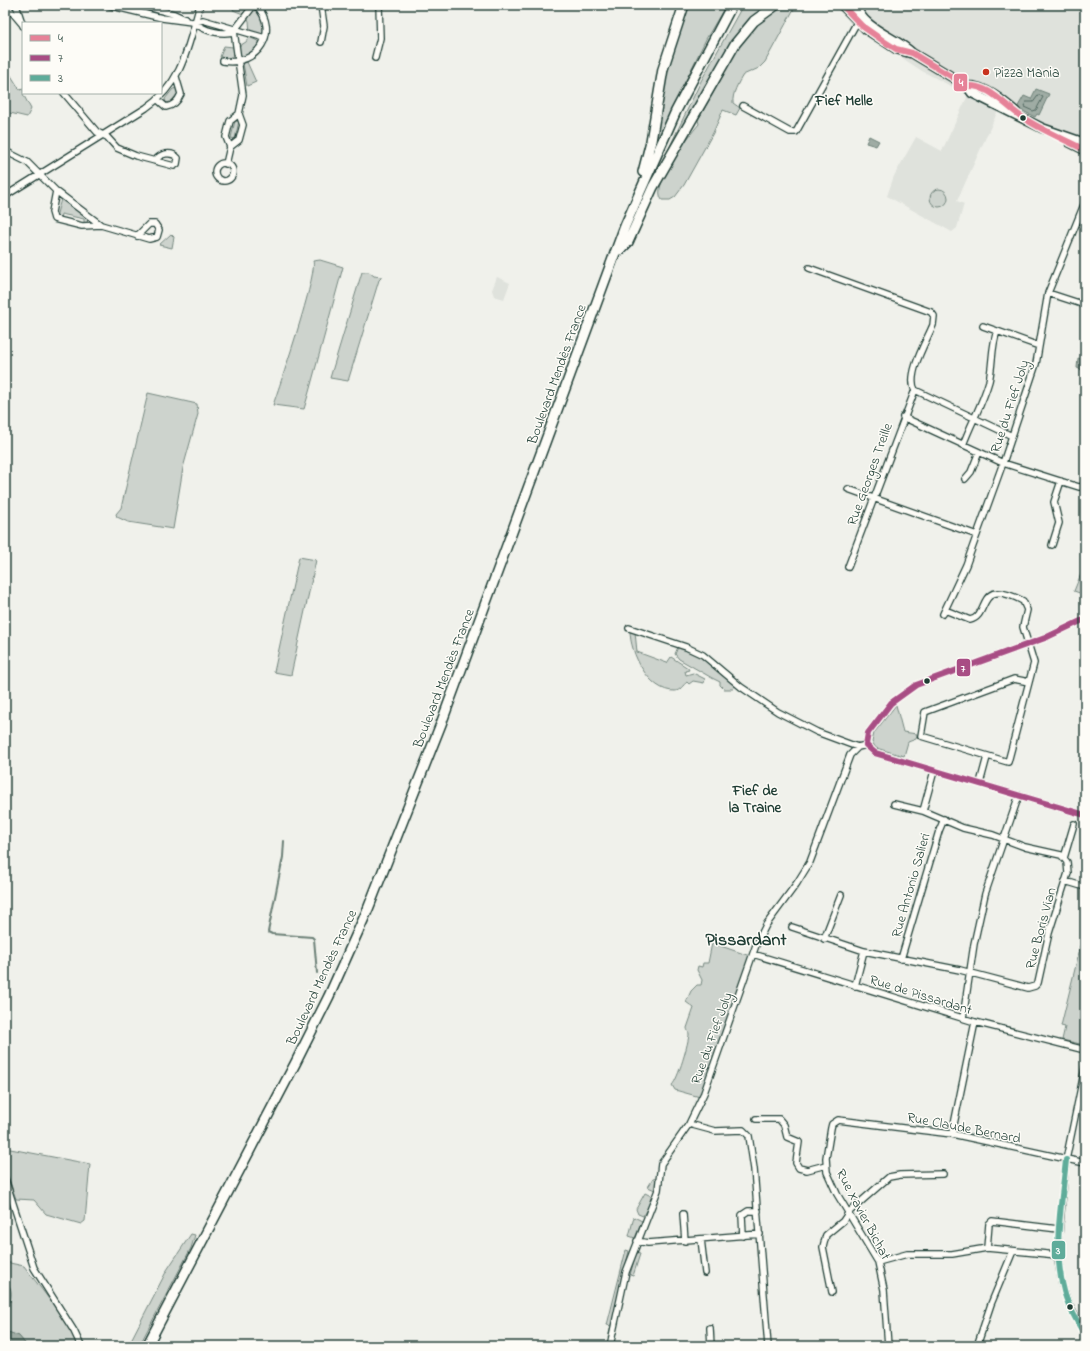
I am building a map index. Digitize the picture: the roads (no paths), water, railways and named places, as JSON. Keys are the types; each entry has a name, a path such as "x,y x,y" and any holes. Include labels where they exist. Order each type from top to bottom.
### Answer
{"main road":[{"path":"626,226 624,222 640,180 649,148 663,69 684,5"},
{"name":"Boulevard Mendès France","path":"146,1346 296,1062 329,996 379,883 441,724 626,226 676,111 732,5"},
{"name":"Boulevard Mendès France","path":"152,1346 303,1060 383,884 431,763 620,250 647,184 677,119 737,5"},
{"path":"620,250 628,242 653,187 735,44 750,24 776,5"},
{"path":"842,5 857,22 896,49 912,53"},
{"path":"856,5 859,14 865,20 906,47 912,53 967,86 976,85 1003,102 1021,117 1085,150"},
{"path":"1051,132 1085,143"}],"street":[{"path":"6,5 22,24"},
{"path":"16,5 22,22"},
{"path":"108,5 162,18 195,22 203,20 229,27 234,31 265,38"},
{"path":"141,5 174,14 187,20"},
{"path":"5,196 158,100 168,90 176,77 200,5"},
{"path":"223,61 238,62 253,56 260,48 267,32 265,20 255,5 234,31 238,62 243,94 239,114 243,125 239,140 230,148"},
{"path":"321,5 324,26 321,42"},
{"path":"375,58 380,38 378,5"},
{"path":"743,106 790,132 796,132 857,22"},
{"path":"158,100 166,107 175,104 181,94 176,77"},
{"path":"65,94 103,135 122,151 156,161"},
{"path":"226,164 230,148 226,136 230,121 239,114"},
{"path":"5,151 26,162 56,191 101,226"},
{"path":"56,191 52,212 54,219 82,226 101,226 137,236"},
{"name":"Rue du Fief Joly","path":"1029,644 1023,627 1027,608 1020,599 1001,593 991,594 984,601 978,616 970,620 944,612 977,535 1003,463 1036,364 1048,293 1085,202"},
{"path":"809,268 931,312 934,316 933,325 912,376 912,386 914,390 1012,436"},
{"path":"1048,293 1085,305"},
{"path":"983,326 1039,346"},
{"path":"963,444 990,378 992,346 997,331"},
{"name":"Rue Georges Treille","path":"848,567 914,390"},
{"path":"903,417 1003,463 1079,487 1085,486"},
{"path":"965,479 971,472 979,452"},
{"path":"1052,546 1059,523 1054,502 1061,481"},
{"path":"848,489 977,535"},
{"path":"866,745 868,732 891,703 908,690 926,681 1029,644 1085,619"},
{"path":"629,628 686,647 703,655 741,687 778,712 817,732 858,747 866,745"},
{"path":"1029,644 1034,664 1008,762 987,757 921,736 925,712 1014,679 1029,682"},
{"path":"866,745 875,753 1085,815"},
{"name":"Rue du Fief Joly","path":"610,1346 626,1272 658,1190 661,1164 689,1124 704,1093 753,954 766,925 797,883 810,862 850,755 858,747"},
{"path":"980,783 987,757"},
{"path":"923,811 934,771"},
{"path":"963,1018 985,894 1019,795"},
{"path":"894,804 923,811 963,828 1003,839 1025,847 1057,854 1064,858"},
{"name":"Rue Antonio Salieri","path":"901,959 944,819"},
{"name":"Rue Boris Vian","path":"970,973 1028,988 1035,986 1038,982 1049,933 1065,881 1068,867 1064,858 1074,824"},
{"path":"1065,881 1085,887"},
{"path":"824,939 841,895"},
{"path":"792,927 824,939 864,951 970,973"},
{"path":"855,986 864,951"},
{"name":"Rue de Pissardant","path":"753,954 975,1022 1085,1050"},
{"path":"952,1134 975,1022"},
{"path":"1085,1068 1066,1160 1058,1228 1057,1255 1066,1300 1085,1335"},
{"path":"756,1119 779,1120 784,1125 787,1137 799,1142 796,1163 799,1168 807,1170 826,1165"},
{"name":"Rue Claude Bernard","path":"838,1120 952,1134 1085,1163"},
{"name":"Rue Xavier Bichat","path":"838,1120 832,1124 826,1165 830,1181 878,1262 884,1290 888,1346"},
{"path":"689,1124 715,1131 741,1130 748,1133 754,1169 758,1211 768,1346"},
{"path":"832,1292 823,1247 824,1240 849,1212 889,1177 900,1175 943,1174"},
{"path":"5,1179 34,1268 74,1331 81,1346"},
{"path":"743,1236 742,1215 748,1211 758,1211"},
{"path":"683,1214 685,1241"},
{"path":"987,1248 989,1224 992,1221 1058,1228"},
{"path":"637,1241 643,1243 685,1241 760,1234"},
{"path":"701,1239 705,1273"},
{"path":"878,1262 907,1254 952,1254 987,1248 1013,1252 1057,1255"},
{"path":"977,1346 991,1304 1013,1252"},
{"path":"710,1328 711,1346"}],"water":[{"path":"1036,89 1049,94 1039,115 1037,114 1035,117 1017,108 1024,96 1031,99"},
{"path":"869,136 879,141 876,146 866,143"},
{"path":"1078,358 1085,360 1082,370 1077,368"},
{"path":"5,1282 11,1290 10,1302 5,1300"},
{"path":"5,1331 19,1336 27,1346 5,1346"}],"waterway":[{"path":"284,841 283,857 268,932 272,934 312,937 314,939 317,973"}],"place":[{"name":"Pizza Mania","path":"986,72"}],"district":[{"name":"Fief Melle","path":"844,100"},
{"name":"Fief de la Traine","path":"755,798"},
{"name":"Pissardant","path":"746,939"}]}
